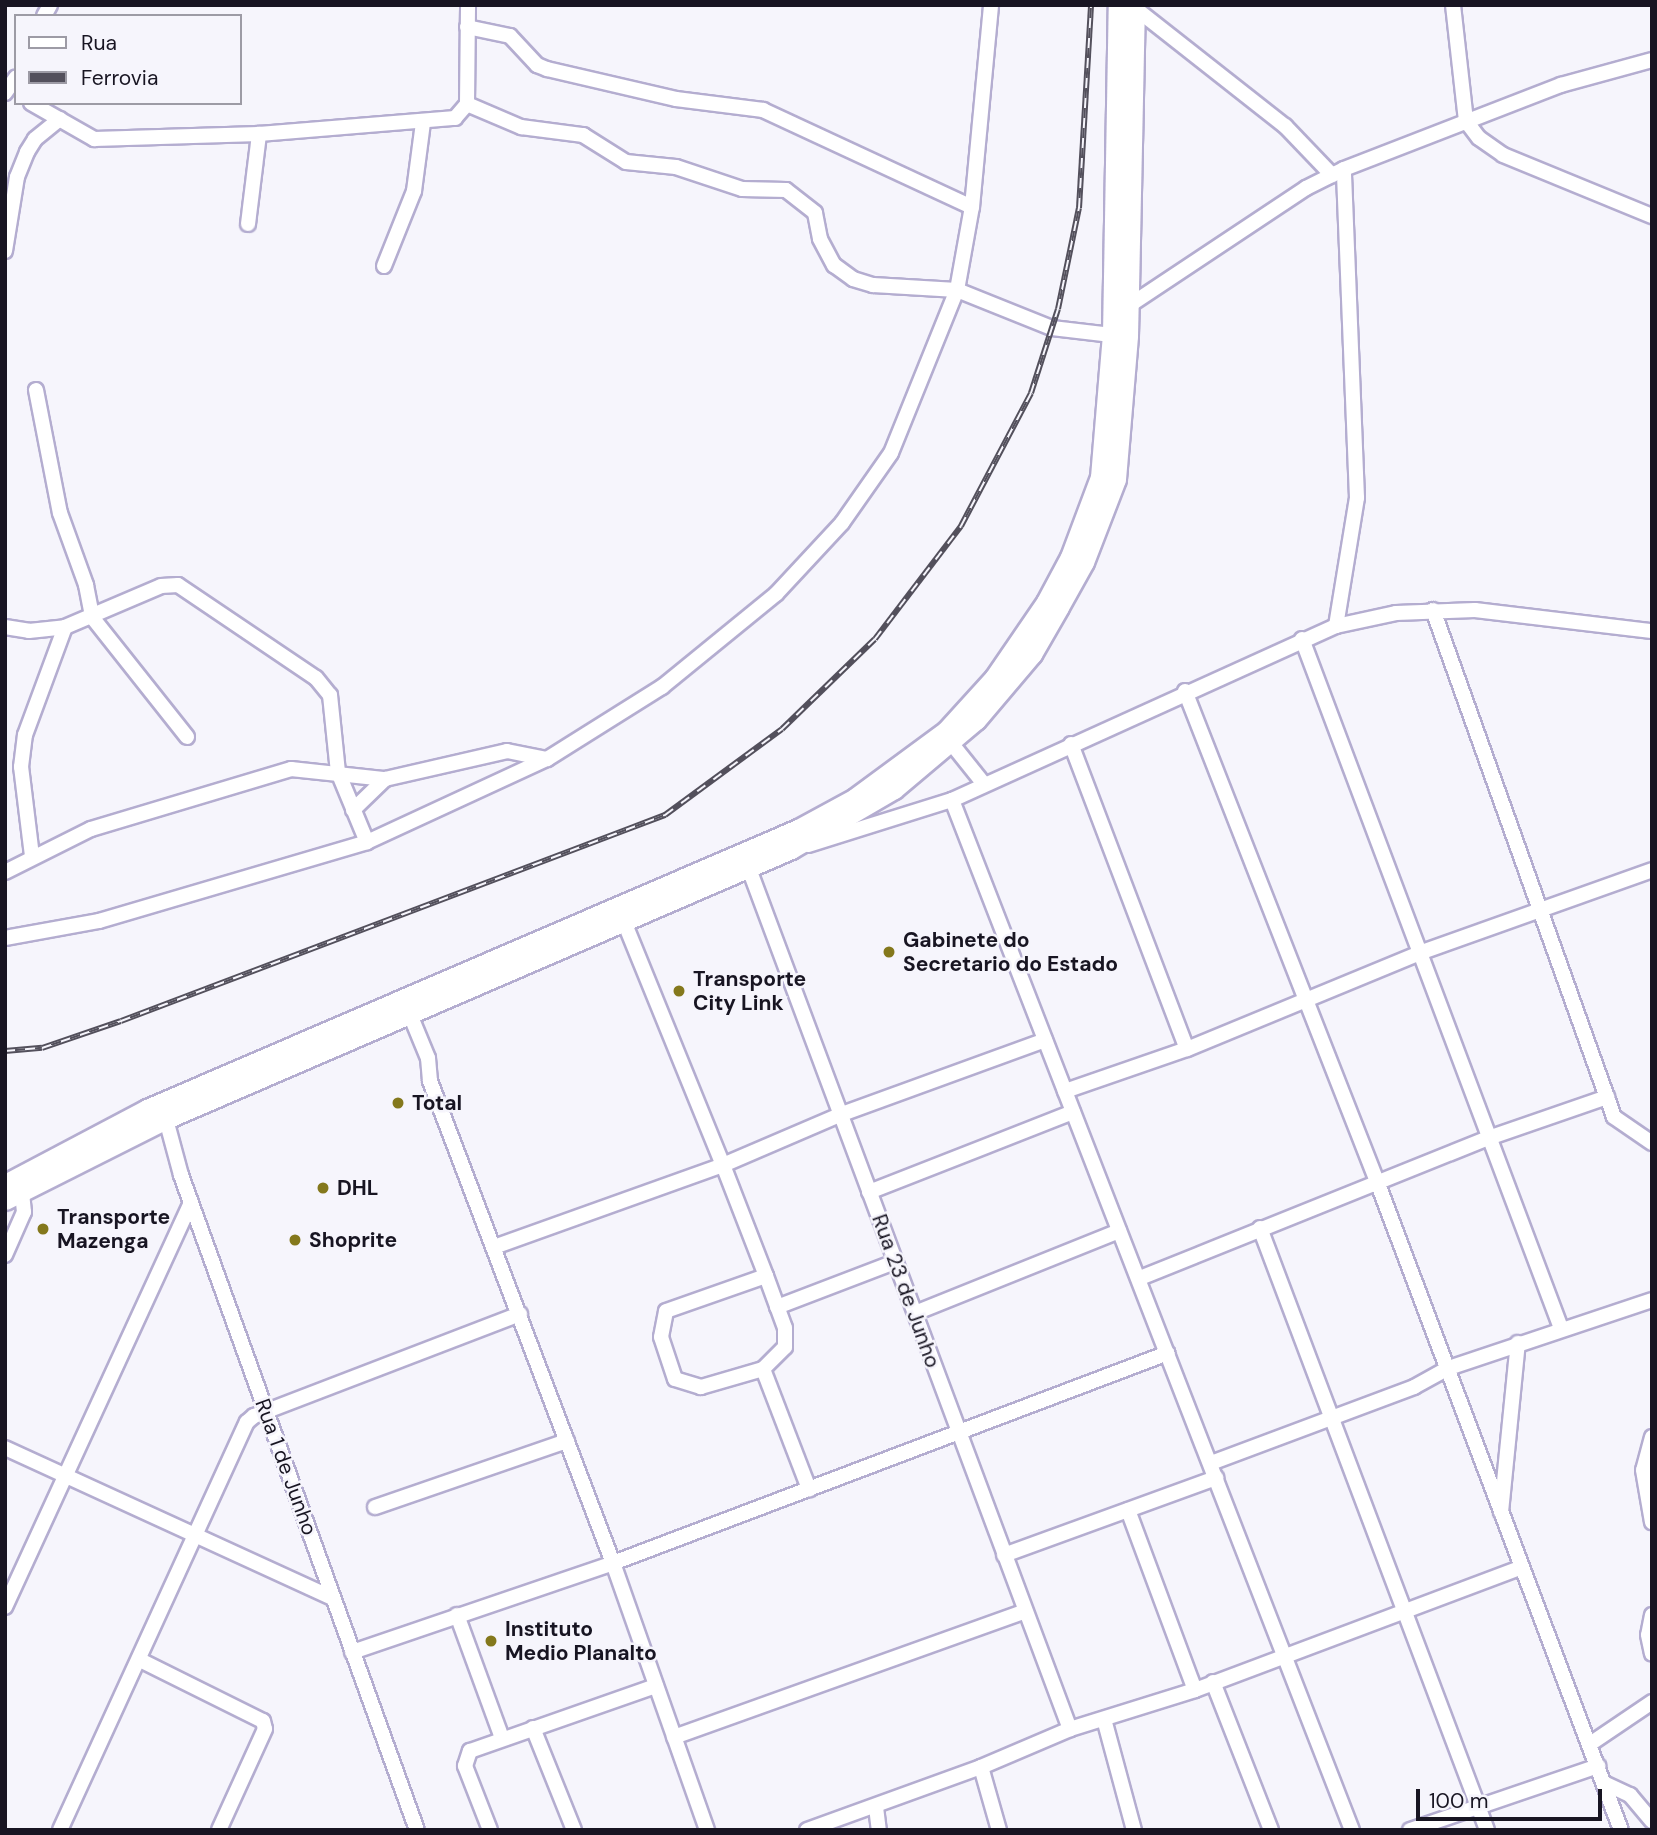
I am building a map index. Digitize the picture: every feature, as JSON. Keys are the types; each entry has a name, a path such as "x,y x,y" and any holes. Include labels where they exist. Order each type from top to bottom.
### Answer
{"highway":[{"path":"11,1192 164,1111 745,859 791,849 894,789 952,744 1031,654 1084,562 1116,479 1122,439 1127,307 1129,6"},
{"path":"164,1111 409,1012 623,919 745,859 855,798 946,731 1018,647 1070,557 1097,488 1107,434 1129,6"}],"street":[{"path":"35,105 94,139 259,134 423,123 455,118 467,104 468,5"},
{"path":"5,938 99,921 367,842 547,759 662,687 776,594 842,523 891,453 957,290 972,207 991,5"},
{"path":"1453,5 1466,121 1503,155 1652,216"},
{"path":"1129,6 1285,126 1338,172 1357,498 1336,626"},
{"path":"467,27 510,36 537,65 547,69 677,99 763,110 972,207"},
{"path":"1127,307 1338,172 1561,85 1652,60"},
{"path":"467,104 522,127 583,135 636,164 676,167 742,189 786,190 815,213 820,239 834,265 853,279 873,285 957,290 1052,328 1112,335"},
{"path":"5,251 17,177 27,152 35,139 60,119"},
{"path":"384,266 414,191 423,123"},
{"path":"248,224 259,134"},
{"path":"37,390 60,513 86,585 92,617 187,737"},
{"path":"5,627 29,631 65,627 161,586 178,584 316,678 333,703 338,772 367,842"},
{"path":"1433,610 1542,908 1614,1117 1625,1129 1651,1141"},
{"path":"791,849 952,800 1185,691 1336,626 1433,610 1511,612 1652,631"},
{"path":"32,856 21,767 25,735 65,627"},
{"path":"1302,639 1492,1138 1561,1328"},
{"path":"1185,691 1378,1184 1500,1517 1621,1830"},
{"path":"952,744 984,784"},
{"path":"1071,744 1187,1049"},
{"path":"5,872 32,856 91,829 291,769 385,779 507,751 547,759"},
{"path":"353,810 385,779"},
{"path":"952,800 1119,1231 1140,1278 1352,1830"},
{"name":"Rua 23 de Junho","path":"745,859 1070,1729"},
{"path":"1065,1091 1187,1049 1422,952 1652,870"},
{"path":"623,919 766,1276 777,1307 785,1347 775,1361 762,1369 701,1387 687,1386 675,1379 660,1322 666,1311 678,1304 766,1276"},
{"path":"409,1012 428,1058 430,1082 613,1563 707,1830"},
{"path":"494,1247 723,1165 842,1114 1045,1040"},
{"path":"1140,1278 1260,1228 1606,1097"},
{"name":"Rua 1 de Junho","path":"164,1111 191,1203 417,1830"},
{"path":"869,1192 1073,1112"},
{"path":"5,1255 24,1212 11,1192"},
{"path":"5,1607 191,1203"},
{"path":"1260,1228 1334,1418 1487,1830"},
{"path":"915,1313 1119,1231"},
{"path":"777,1307 895,1262"},
{"path":"1003,1555 1128,1510 1446,1369 1561,1328 1652,1300"},
{"path":"60,1830 198,1536 247,1422 266,1411 520,1314"},
{"path":"1500,1517 1518,1343"},
{"path":"352,1652 613,1563 957,1430 1168,1353"},
{"path":"762,1369 809,1489"},
{"path":"1652,1437 1643,1470 1652,1522"},
{"path":"375,1507 567,1441"},
{"path":"5,1448 333,1598"},
{"path":"1128,1510 1195,1690"},
{"path":"807,1830 981,1767 1070,1729 1195,1690 1403,1609 1520,1569"},
{"path":"674,1737 1025,1611"},
{"path":"457,1615 502,1738"},
{"path":"1652,1615 1648,1635 1652,1654"},
{"path":"140,1660 263,1721 265,1730 219,1830"},
{"path":"1213,1682 1271,1830"},
{"path":"490,1830 464,1757 502,1738 656,1686"},
{"path":"1590,1744 1652,1702"},
{"path":"1104,1718 1134,1830"},
{"path":"533,1728 574,1830"},
{"path":"1410,1830 1598,1766"},
{"path":"981,1767 999,1830"},
{"path":"1604,1783 1630,1795 1652,1821"},
{"path":"876,1807 879,1830"}],"railway":[{"path":"5,1051 42,1048 121,1021 665,815 782,729 875,639 961,526 1031,393 1058,309 1079,208 1091,5"}],"place":[{"name":"Gabinete do Secretario do Estado","path":"889,952"},
{"name":"Transporte City Link","path":"679,991"},
{"name":"Total","path":"398,1103"},
{"name":"DHL","path":"323,1188"},
{"name":"Transporte Mazenga","path":"43,1229"},
{"name":"Shoprite","path":"295,1240"},
{"name":"Instituto Medio Planalto","path":"491,1641"}]}
